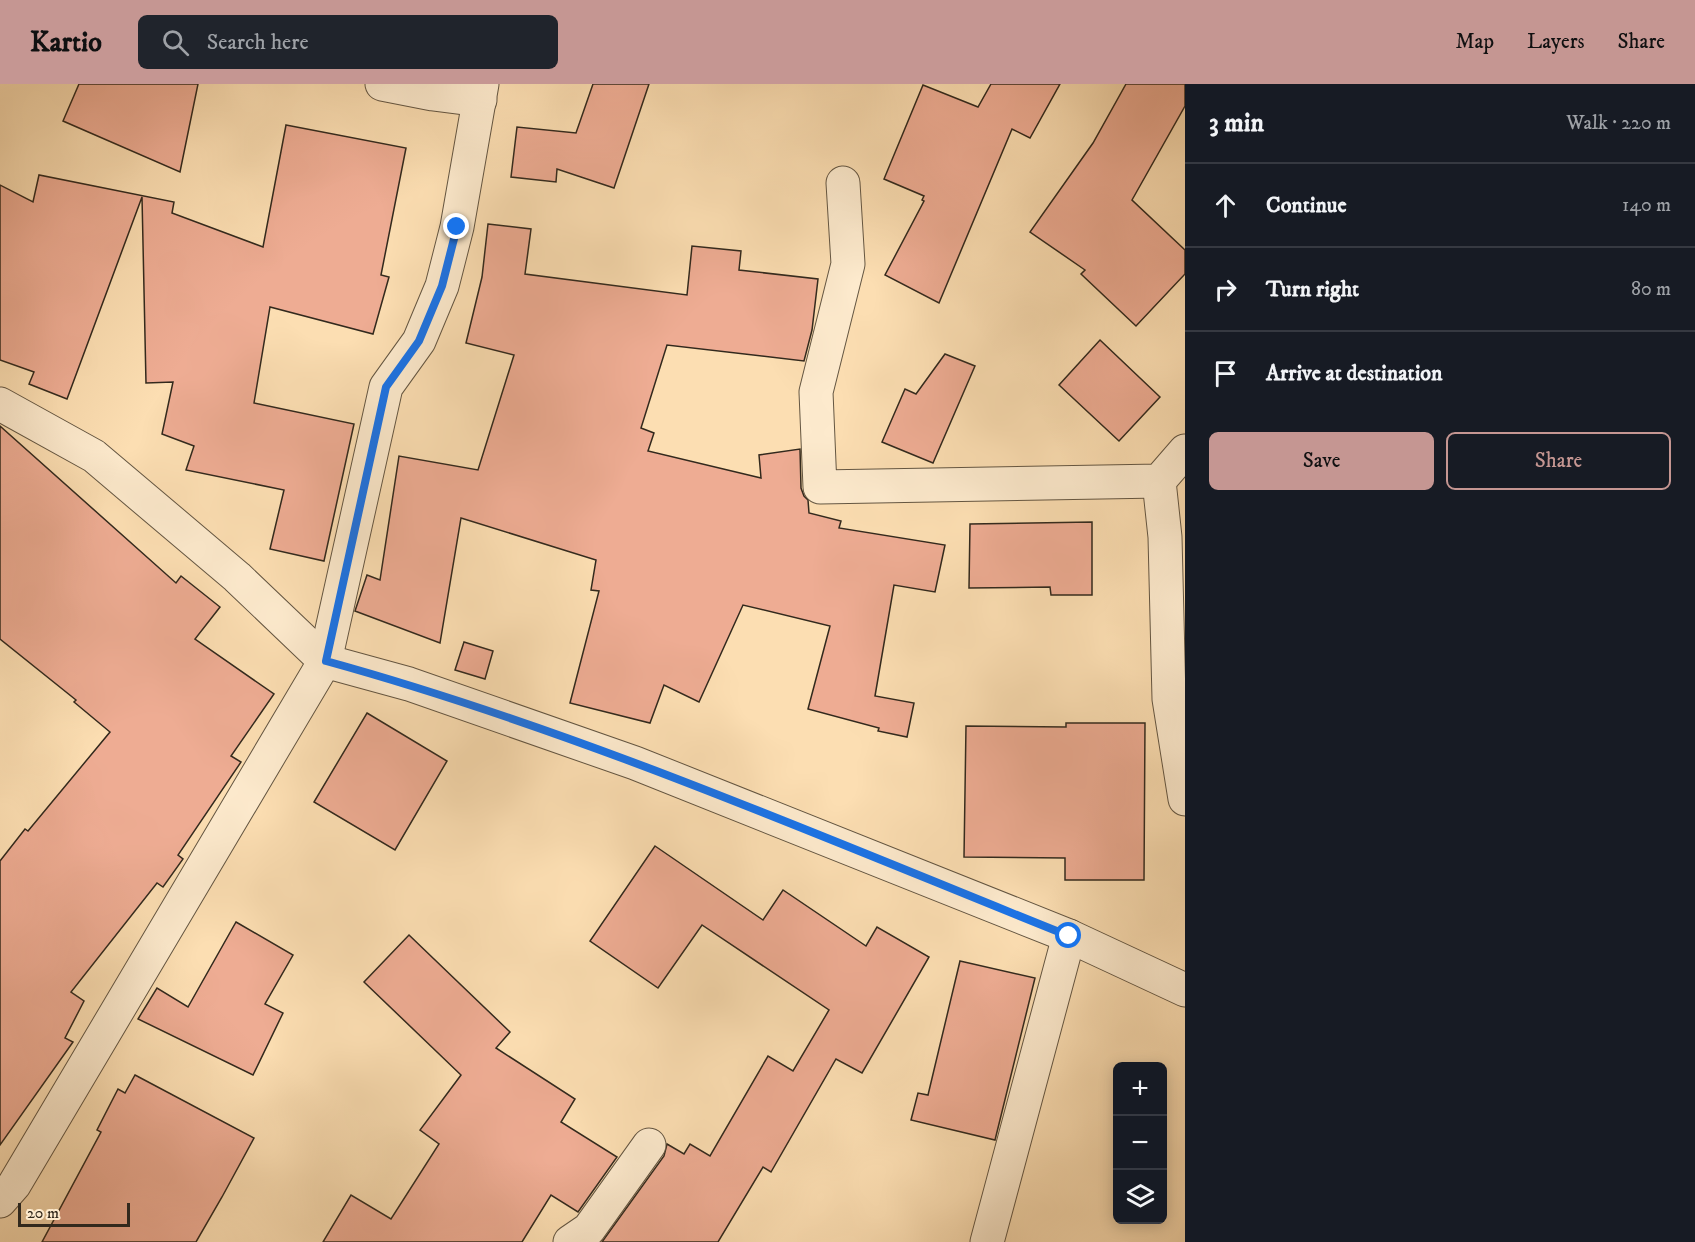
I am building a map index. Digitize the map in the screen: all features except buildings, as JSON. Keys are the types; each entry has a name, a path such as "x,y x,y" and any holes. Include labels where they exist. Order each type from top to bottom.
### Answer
{"street":[{"path":"0,1201 14,1185 326,661 386,387 419,341 442,286 457,227 481,92 433,94 382,84"},
{"path":"843,183 848,264 816,392 820,487 1159,481"},
{"path":"0,404 94,456 237,577 326,661 410,684 635,763 1069,936 1185,990"},
{"path":"1185,451 1159,481 1165,537 1169,699 1185,799"},
{"path":"987,1242 1069,936"},
{"path":"570,1242 589,1229 649,1145"}],"route":[{"path":"457,227 442,286 419,341 386,387 326,661 410,684 635,763 1069,936"}]}
